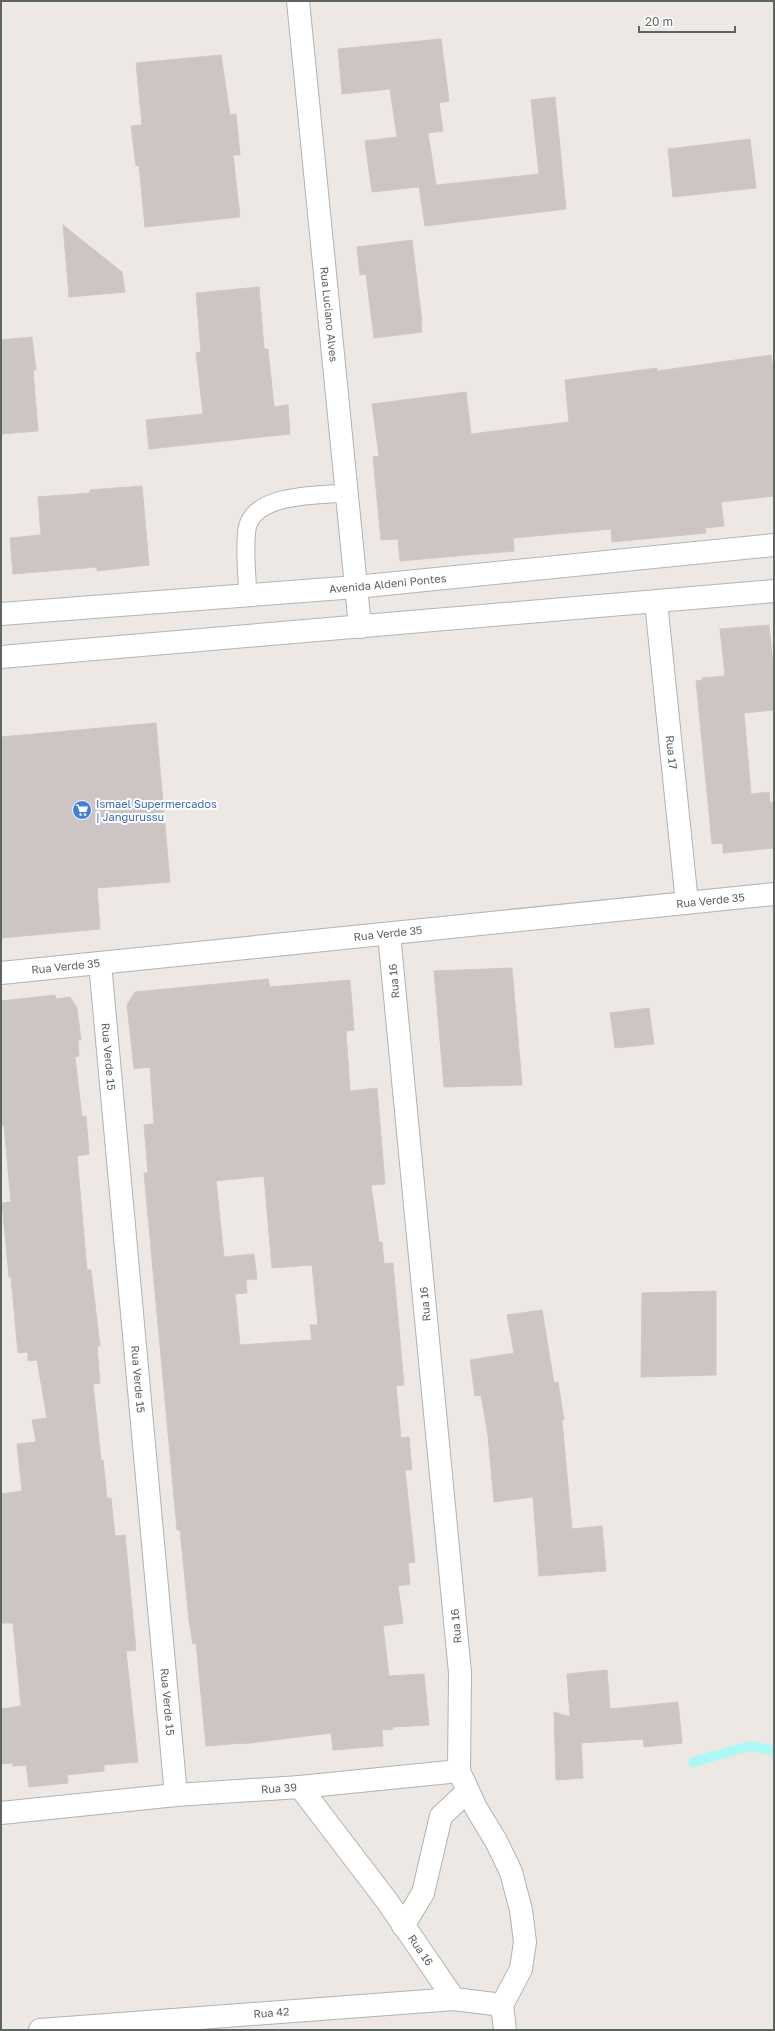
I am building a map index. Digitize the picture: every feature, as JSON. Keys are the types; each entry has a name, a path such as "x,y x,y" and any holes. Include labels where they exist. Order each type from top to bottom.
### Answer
{"street":[{"name":"Rua Luciano Alves","path":"298,1 360,627"},
{"name":"Avenida Aldeni Pontes","path":"1,614 356,587 774,545"},
{"path":"1,657 774,591"},
{"name":"Rua 17","path":"656,602 687,903"},
{"name":"Rua Verde 35","path":"1,973 774,894"},
{"name":"Rua 16","path":"389,934 460,1673 459,1771"},
{"name":"Rua Verde 15","path":"100,963 176,1795"},
{"path":"459,1771 511,1872 521,1910 525,1942 521,1969 502,2005 505,2030"},
{"name":"Rua 39","path":"1,1813 176,1795 300,1787 459,1771"},
{"name":"Rua 16","path":"300,1787 403,1926 454,1999"},
{"path":"403,1926 423,1893 441,1816 468,1791"},
{"name":"Rua 42","path":"40,2030 200,2023 454,1999 502,2005"}],"lane":[{"path":"248,596 246,542 248,527 256,513 269,504 286,499 347,493"}],"building":[{"path":"441,39 449,101 439,103 443,131 428,133 436,185 372,192 365,141 397,137 390,89 342,94 338,49"},
{"path":"221,55 230,115 236,114 240,155 233,155 240,217 145,227 139,165 136,166 131,126 142,125 136,63"},
{"path":"555,97 566,209 425,226 419,187 539,174 531,100"},
{"path":"750,139 756,188 673,197 668,149"},
{"path":"63,225 122,272 125,292 69,297"},
{"path":"412,240 422,332 374,338 366,274 360,275 357,247"},
{"path":"259,287 264,349 268,349 274,407 288,405 290,434 149,449 146,420 203,414 196,353 201,352 196,293"},
{"path":"32,337 36,370 33,370 38,431 1,434 1,340"},
{"path":"771,355 774,373 774,496 721,502 724,526 705,528 706,533 612,542 611,529 513,538 514,551 400,561 398,539 381,540 373,457 379,456 372,404 466,392 471,434 569,422 565,380 657,368 657,371"},
{"path":"142,486 149,565 97,571 97,567 13,574 10,538 41,535 38,497 90,493 90,490"},
{"path":"769,625 774,674 774,710 744,713 751,794 769,792 770,803 774,802 774,848 723,853 723,843 712,844 696,681 703,680 702,678 725,676 720,629"},
{"name":"Ismael Supermercados | Jangurussu","path":"156,723 170,882 97,888 100,929 1,938 1,737"},
{"path":"512,968 522,1085 444,1087 434,971"},
{"path":"268,979 270,987 350,980 354,1030 346,1031 350,1091 377,1088 385,1184 371,1185 379,1242 382,1242 384,1264 393,1263 404,1385 396,1386 401,1438 409,1437 412,1470 405,1470 415,1562 408,1563 410,1584 398,1586 403,1623 383,1626 389,1676 424,1674 429,1725 393,1727 393,1729 382,1730 383,1746 333,1750 331,1733 242,1744 206,1746 196,1643 193,1644 189,1621 180,1530 177,1530 144,1173 148,1173 144,1125 154,1124 150,1067 134,1069 127,1005 135,992","holes":["264,1176 272,1268 312,1265 318,1325 310,1325 312,1340 240,1345 235,1294 247,1293 246,1280 257,1279 254,1254 224,1257 216,1181"]},
{"path":"55,995 56,999 70,997 77,1008 81,1040 78,1040 79,1056 75,1057 82,1117 86,1116 89,1154 77,1156 87,1270 91,1270 100,1346 97,1346 100,1383 93,1384 101,1460 103,1460 107,1498 111,1498 115,1536 125,1535 136,1650 126,1651 138,1762 104,1765 104,1771 67,1775 68,1783 29,1787 26,1765 13,1766 13,1763 1,1764 1,1709 21,1706 13,1623 1,1623 1,1494 22,1491 17,1444 36,1442 32,1420 47,1418 37,1360 28,1361 28,1352 18,1353 11,1277 9,1277 2,1203 11,1202 4,1125 1,1125 1,1001"},
{"path":"649,1008 654,1044 615,1048 610,1013"},
{"path":"716,1291 716,1375 641,1377 642,1293"},
{"path":"542,1310 554,1383 558,1382 564,1420 562,1420 572,1529 602,1526 606,1571 539,1576 533,1497 494,1502 488,1436 481,1395 475,1396 470,1360 514,1353 507,1315"},
{"path":"607,1670 610,1709 678,1702 682,1743 644,1747 643,1739 581,1743 583,1778 556,1780 554,1712 570,1717 567,1674"}],"waterway":[{"path":"693,1762 750,1746 774,1751"}],"place":[{"name":"Ismael Supermercados | Jangurussu","path":"82,810"}]}
